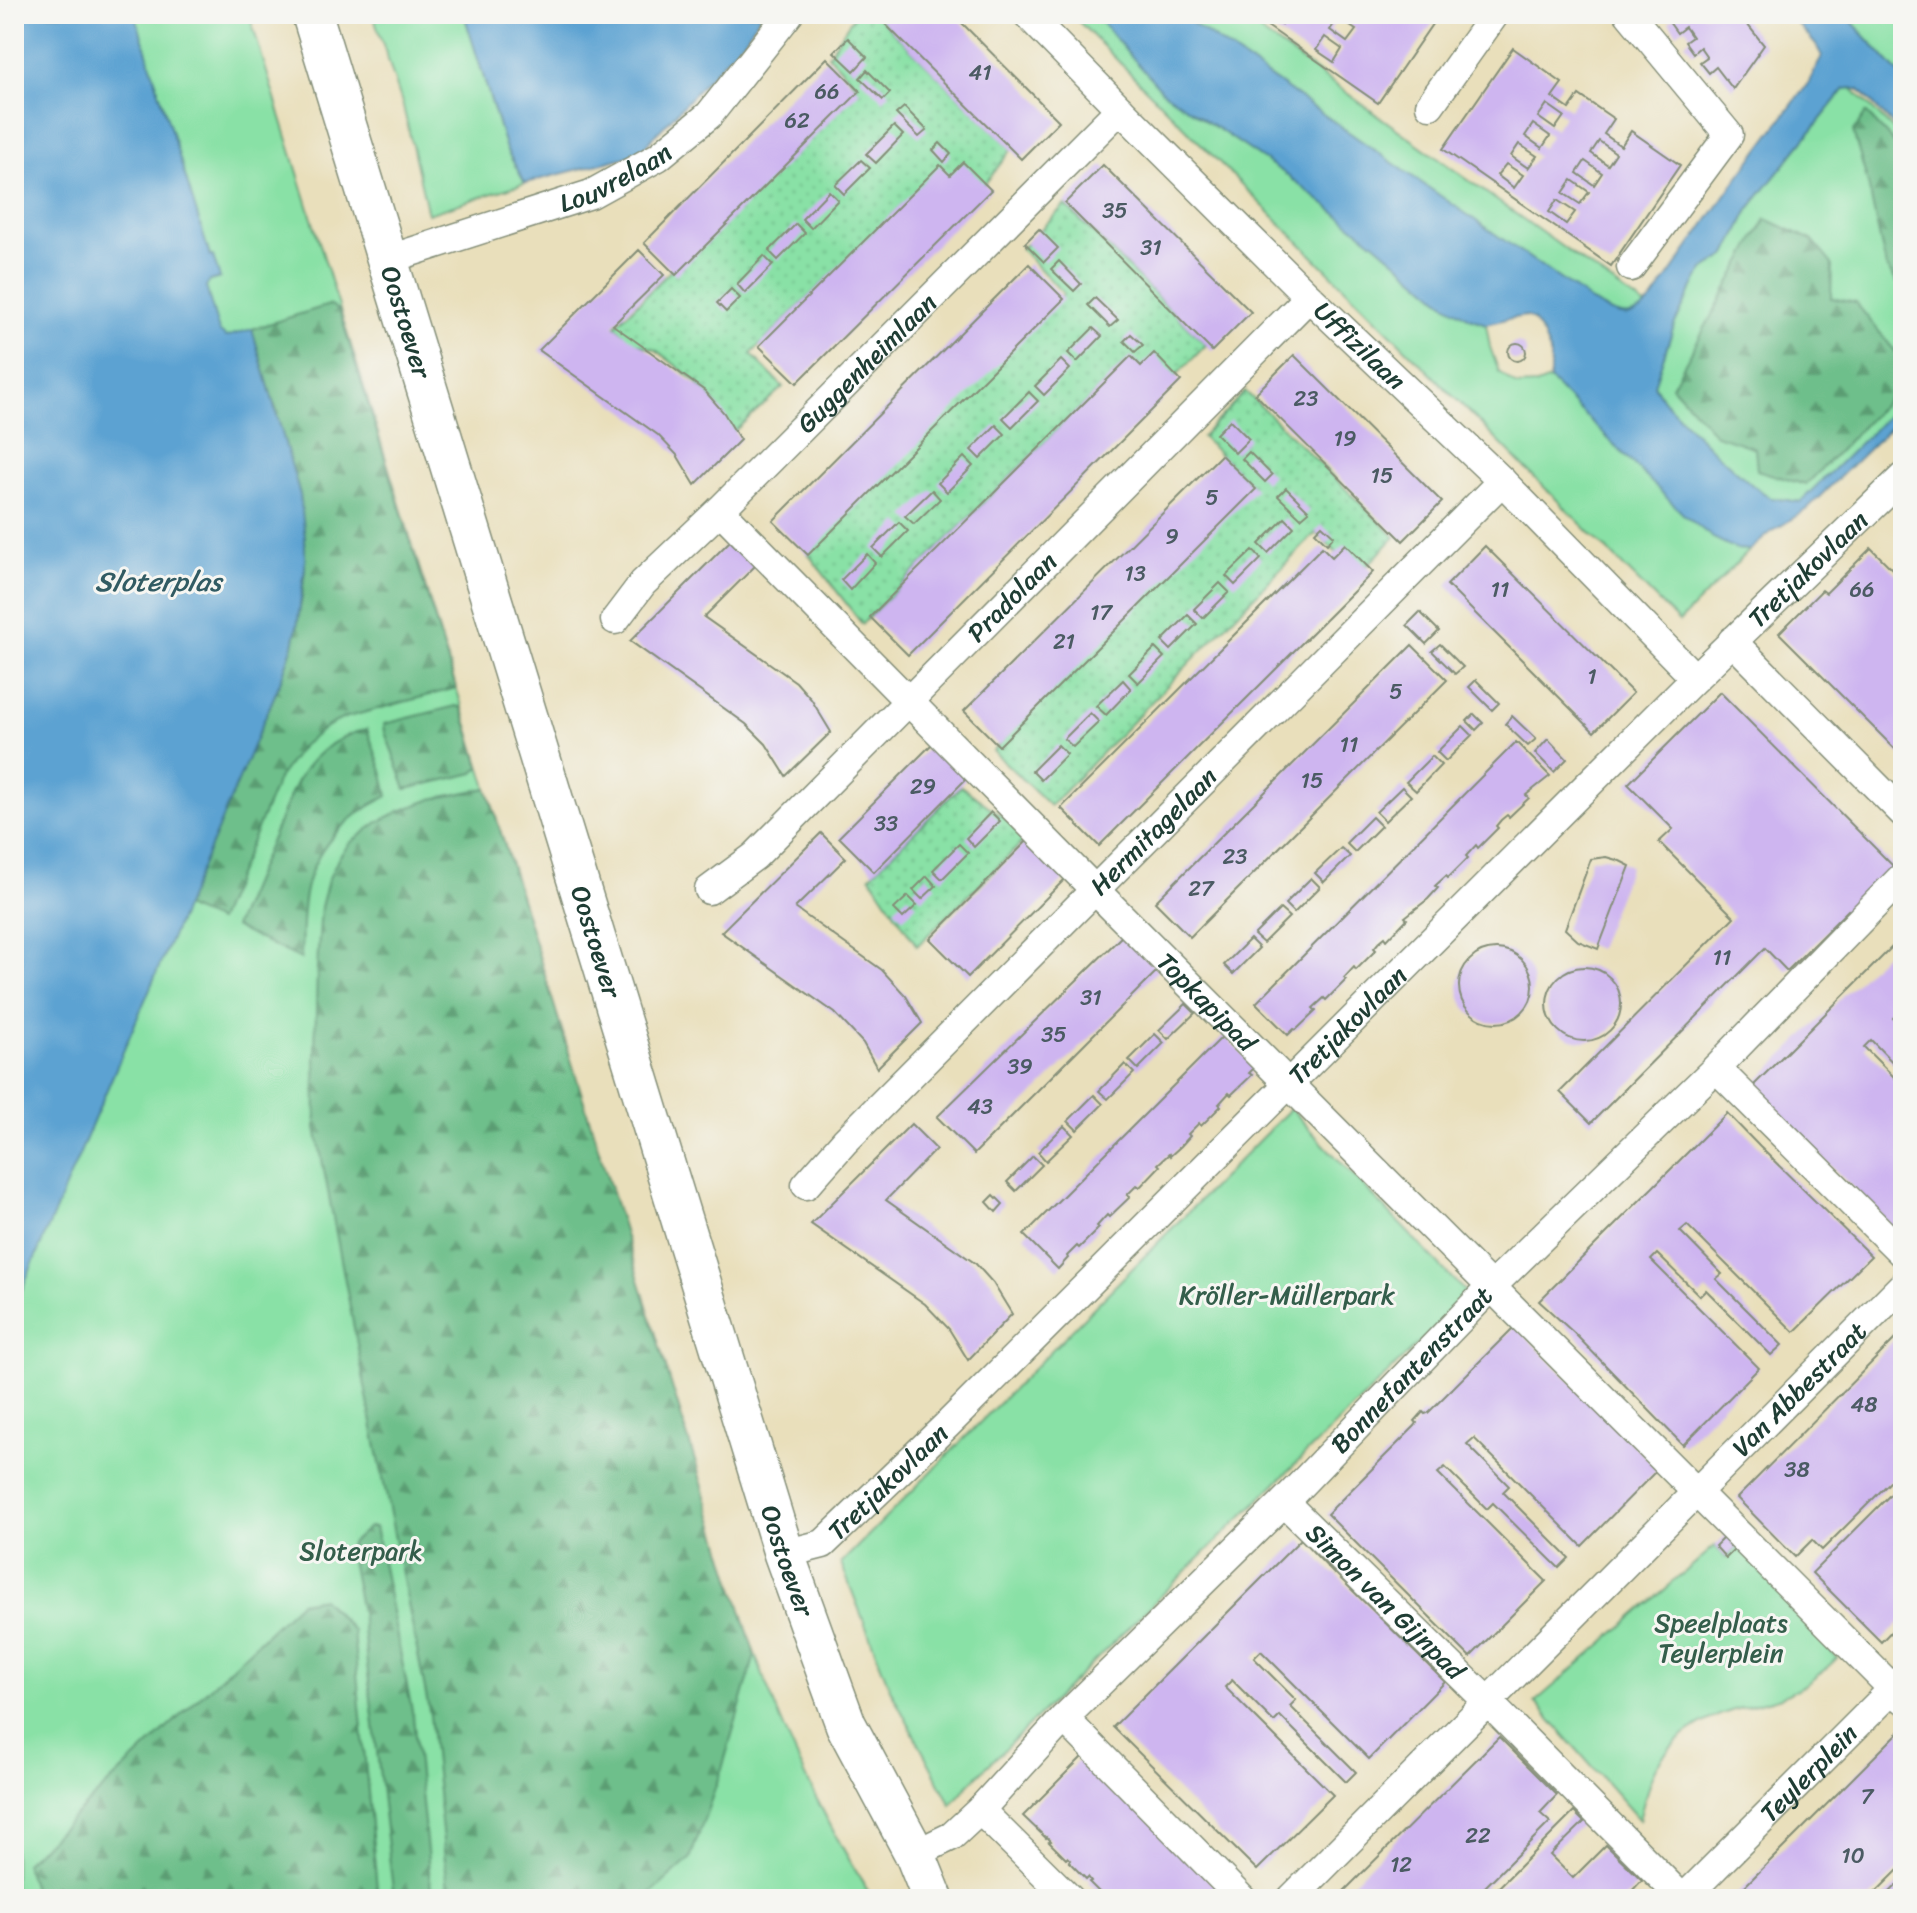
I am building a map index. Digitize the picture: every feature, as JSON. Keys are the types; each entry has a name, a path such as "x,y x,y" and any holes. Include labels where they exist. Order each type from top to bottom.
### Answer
{"main road":[{"name":"Oostoever","path":"312,14 784,1554 846,1725 915,1854 933,1899"},
{"name":"Oostoever","path":"915,1854 956,1899"}],"street":[{"name":"Louvrelaan","path":"386,260 591,194 658,157 709,115 789,14"},
{"name":"Uffizilaan","path":"1027,14 1309,297 1502,481 1695,678"},
{"path":"1430,105 1495,14"},
{"path":"1629,14 1729,135 1631,267"},
{"name":"Guggenheimlaan","path":"615,620 643,583 720,510 1120,109"},
{"name":"Pradolaan","path":"709,890 755,856 1309,297"},
{"name":"Tretjakovlaan","path":"784,1554 823,1544 924,1447 1732,641 1903,477"},
{"name":"Hermitagelaan","path":"806,1185 845,1141 1502,481"},
{"name":"Topkapipad","path":"720,510 1696,1491"},
{"path":"1732,641 1903,813"},
{"name":"Bonnefantenstraat","path":"915,1854 952,1836 980,1810 1064,1718 1284,1502 1492,1286 1716,1068 1903,876"},
{"path":"1716,1068 1903,1254"},
{"name":"Van Abbestraat","path":"1696,1491 1903,1285"},
{"path":"1291,1899 1696,1491"},
{"name":"Teylerplein","path":"1487,1701 1683,1899 1900,1689 1696,1491"},
{"name":"Simon van Gijnpad","path":"1284,1502 1487,1701"},
{"path":"1064,1718 1242,1899"},
{"path":"980,1810 1070,1899"}],"green space":[{"name":"Sloterpark","path":"92,14 249,14 746,1629 802,1768 835,1834 873,1899 14,1899 14,1234"},
{"path":"373,14 464,14 506,149 525,183 428,214 403,106"},
{"path":"855,14 875,14 1012,149 972,200 939,168 751,354 783,387 730,435 719,408 697,382 656,350 633,342 615,326 857,85 828,55"},
{"path":"1071,14 1095,14 1191,111 1284,173 1376,244 1446,304 1486,324 1499,372 1517,386 1537,385 1550,380 1617,446 1736,549 1750,550 1679,622"},
{"path":"1179,14 1236,14 1646,307 1627,316 1597,305"},
{"path":"1845,14 1903,14 1903,78"},
{"path":"1852,88 1903,140 1903,401 1801,502 1771,498 1709,447 1663,400 1654,384 1675,323 1696,281 1705,269 1727,255 1750,207 1845,89"},
{"path":"1866,113 1903,152 1903,290 1886,267 1853,132"},
{"path":"1065,205 1206,345 1163,389 1131,357 862,624 806,551 1064,294 1021,249"},
{"path":"1766,219 1812,240 1832,264 1831,298 1856,303 1903,361 1903,384 1806,485 1757,470 1755,448 1716,435 1672,386"},
{"path":"329,305 339,310 456,688 344,718 326,727 302,746 279,777 218,921 184,907 279,685 293,645 305,568 300,495 252,329"},
{"path":"1245,391 1395,537 1359,574 1316,533 1050,806 993,751 1251,485 1202,437"},
{"path":"456,706 462,708 480,767 474,773 406,789 384,724"},
{"path":"367,729 388,796 349,821 319,856 305,894 301,959 234,927 298,779 322,751 343,738"},
{"path":"961,786 1029,836 917,946 870,876"},
{"path":"487,788 755,1655 722,1769 690,1859 645,1899 449,1899 430,1715 316,1128 315,1054 321,907 328,880 339,857 350,843 378,822 400,811 432,799"},
{"name":"Kröller-Müllerpark","path":"1291,1108 1468,1295 951,1805 891,1691 841,1563"},
{"path":"369,1527 375,1527 413,1716 432,1899 394,1899 361,1612 349,1549 351,1543"},
{"name":"Speelplaats Teylerplein","path":"1740,1544 1837,1658 1789,1694 1722,1714 1680,1739 1656,1767 1639,1820 1535,1702 1715,1546 1726,1558"},
{"path":"322,1598 353,1631 378,1899 36,1899 25,1863 300,1602"}],"water":[{"name":"Sloterplas","path":"14,14 135,14 210,256 213,256 220,278 210,281 206,287 219,331 226,337 252,329 300,495 305,568 293,645 279,685 14,1308"},
{"path":"464,14 761,14 746,38 638,154 525,183 506,149"},
{"path":"1094,14 1179,14 1597,305 1626,316 1639,311 1653,299 1809,82 1822,56 1789,14 1845,14 1903,78 1903,136 1860,90 1845,89 1750,207 1727,255 1705,269 1696,281 1675,323 1654,385 1663,400 1709,447 1752,485 1771,498 1800,502 1903,401 1903,415 1807,509 1750,550 1736,549 1713,538 1683,514 1550,380 1550,353 1533,320 1526,316 1486,324 1446,304 1376,244 1284,173 1162,91"}],"building":[{"path":"875,14 953,14 1059,121 1021,159"},
{"path":"1250,14 1265,14 1282,25 1289,14 1349,14 1361,22 1367,14 1439,14 1378,103","holes":["1338,18 1356,30 1347,42 1330,30","1325,37 1342,49 1334,62 1316,50"]},
{"path":"1675,14 1739,14 1764,45 1733,89 1716,67 1709,73 1700,62 1707,57 1700,47 1693,53 1685,42 1692,37 1685,27 1677,33 1669,22"},
{"path":"848,38 867,57 854,71 834,52"},
{"path":"1513,48 1562,83 1552,97 1569,109 1579,95 1614,119 1604,134 1621,146 1631,131 1680,165 1611,266 1443,149","holes":["1547,104 1564,116 1555,129 1538,117","1533,124 1550,136 1542,148 1525,136","1599,141 1616,153 1608,165 1591,153","1519,144 1537,156 1528,168 1511,156","1585,161 1602,173 1594,185 1577,173","1506,164 1523,175 1514,188 1497,175","1572,180 1589,192 1580,204 1563,193","1557,200 1575,212 1566,224 1549,212"]},
{"path":"827,58 860,91 676,275 644,243"},
{"path":"867,70 890,93 883,100 860,78"},
{"path":"904,107 927,130 919,137 896,114"},
{"path":"894,126 903,135 876,163 866,154"},
{"path":"940,143 951,154 944,162 933,150"},
{"path":"861,160 870,168 844,194 835,185"},
{"path":"963,162 991,190 797,383 759,346 940,165 950,175"},
{"path":"1103,165 1251,312 1212,351 1065,203"},
{"path":"829,191 838,200 811,228 802,219"},
{"path":"796,224 805,233 778,260 769,251"},
{"path":"1039,229 1058,248 1044,262 1025,243"},
{"path":"639,250 664,275 613,325 705,391 724,413 740,440 695,485 677,455 658,435 539,350"},
{"path":"764,256 773,265 745,293 737,284"},
{"path":"1059,261 1081,284 1074,291 1051,269"},
{"path":"1029,264 1064,299 808,555 773,521"},
{"path":"731,289 740,298 726,312 717,303"},
{"path":"1095,298 1118,320 1110,327 1088,305"},
{"path":"1093,328 1102,336 1077,362 1068,353"},
{"path":"1131,334 1143,345 1135,352 1124,341"},
{"path":"1513,343 1521,343 1526,352 1524,359 1513,361 1508,356 1508,348"},
{"path":"1154,353 1181,381 908,655 870,617 1131,356 1141,366"},
{"path":"1294,355 1442,502 1403,541 1255,394"},
{"path":"1061,360 1070,369 1044,395 1035,386"},
{"path":"1029,392 1038,401 1012,427 1003,418"},
{"path":"1230,420 1249,439 1235,453 1216,434"},
{"path":"996,425 1005,434 980,459 971,450"},
{"path":"1249,452 1272,475 1265,482 1242,459"},
{"path":"1221,455 1256,489 999,746 964,711"},
{"path":"964,457 973,466 947,492 938,483"},
{"path":"1286,488 1309,511 1301,518 1278,496"},
{"path":"932,490 940,499 914,524 905,516"},
{"path":"1285,518 1294,527 1268,553 1259,544"},
{"path":"899,522 908,531 882,557 873,548"},
{"path":"1322,525 1334,536 1327,544 1315,532"},
{"path":"730,541 755,566 704,617 796,682 811,699 831,732 786,776 766,744 746,724 630,641"},
{"path":"1345,544 1373,572 1099,846 1061,808 1322,547 1332,557"},
{"path":"1485,546 1633,693 1594,732 1447,585"},
{"path":"1871,548 1903,580 1903,757 1779,633 1822,590 1826,593"},
{"path":"1253,550 1261,559 1235,585 1226,576"},
{"path":"867,554 875,563 850,590 841,580"},
{"path":"1220,583 1229,592 1203,618 1194,609"},
{"path":"1420,612 1439,631 1426,644 1407,625"},
{"path":"1188,615 1197,624 1171,650 1162,641"},
{"path":"1440,644 1463,667 1455,674 1432,651"},
{"path":"1412,645 1447,680 1190,937 1155,902"},
{"path":"1155,648 1164,657 1138,683 1129,674"},
{"path":"1123,680 1131,689 1106,715 1096,706"},
{"path":"1476,680 1499,703 1492,710 1469,687"},
{"path":"1720,692 1896,869 1851,914 1848,910 1787,971 1765,948 1591,1123 1560,1092 1734,917 1659,842 1673,829 1628,784"},
{"path":"1090,713 1099,722 1073,747 1064,739"},
{"path":"1474,714 1483,723 1476,730 1467,721"},
{"path":"1512,716 1536,739 1528,746 1505,724"},
{"path":"1463,726 1472,735 1446,761 1437,752"},
{"path":"1548,739 1567,759 1554,772 1535,753"},
{"path":"1516,742 1550,776 1526,795 1529,798 1509,817 1507,815 1501,820 1496,826 1498,828 1478,848 1476,845 1448,878 1446,876 1435,886 1438,888 1428,899 1405,917 1407,919 1387,940 1385,937 1379,942 1374,948 1376,950 1356,970 1354,967 1326,1000 1324,998 1313,1008 1316,1011 1288,1035 1256,1003"},
{"path":"932,744 966,779 874,872 839,837"},
{"path":"1058,745 1067,754 1041,780 1032,771"},
{"path":"1432,756 1441,765 1416,791 1406,782"},
{"path":"1402,787 1411,796 1385,821 1376,812"},
{"path":"991,812 1000,821 974,847 966,838"},
{"path":"1372,817 1381,826 1355,852 1346,843"},
{"path":"821,833 846,858 795,908 882,970 906,996 922,1023 877,1068 863,1043 835,1013 721,932"},
{"path":"1028,840 1066,878 968,977 930,939"},
{"path":"959,844 968,853 942,879 933,870"},
{"path":"1341,848 1350,856 1324,882 1315,873"},
{"path":"1606,857 1630,866 1598,949 1578,941 1565,929 1591,859"},
{"path":"927,876 936,886 922,899 913,890"},
{"path":"1311,878 1320,887 1294,913 1285,904"},
{"path":"908,896 917,905 903,918 894,909"},
{"path":"1280,909 1289,917 1263,943 1254,935"},
{"path":"1123,935 1158,970 974,1154 937,1117"},
{"path":"1903,936 1903,1015 1900,1011 1893,1018 1903,1028 1903,1073 1871,1040 1864,1047 1903,1086 1903,1224 1896,1231 1752,1087"},
{"path":"1250,939 1259,948 1233,974 1224,965"},
{"path":"1496,949 1510,952 1522,960 1530,972 1533,986 1530,1000 1522,1012 1510,1020 1496,1023 1482,1020 1470,1012 1462,1000 1459,986 1462,972 1470,960 1482,952"},
{"path":"1584,967 1598,970 1610,978 1618,990 1621,1004 1618,1018 1610,1030 1598,1038 1584,1041 1570,1038 1558,1030 1550,1018 1547,1004 1550,990 1558,978 1570,970"},
{"path":"1186,1004 1195,1013 1168,1039 1159,1030"},
{"path":"1155,1034 1164,1043 1138,1069 1129,1060"},
{"path":"1224,1035 1255,1067 1249,1073 1252,1075 1231,1095 1229,1093 1201,1126 1199,1123 1188,1134 1190,1136 1181,1146 1158,1164 1160,1166 1140,1187 1137,1185 1127,1195 1130,1197 1109,1217 1107,1215 1097,1226 1099,1228 1067,1256 1058,1269 1024,1235"},
{"path":"1125,1064 1134,1073 1108,1099 1099,1091"},
{"path":"1094,1095 1103,1104 1077,1130 1068,1121"},
{"path":"1727,1113 1871,1256 1794,1332 1687,1225 1680,1231 1722,1274 1716,1279 1782,1345 1771,1355 1706,1290 1700,1296 1657,1254 1651,1260 1759,1368 1683,1445 1539,1301"},
{"path":"911,1124 936,1149 886,1200 976,1264 993,1283 1012,1314 968,1360 949,1329 925,1304 811,1224"},
{"path":"1064,1126 1073,1135 1046,1161 1038,1152"},
{"path":"1033,1156 1042,1165 1016,1191 1007,1182"},
{"path":"994,1195 1003,1204 996,1212 987,1202"},
{"path":"1515,1326 1658,1469 1582,1546 1474,1438 1467,1444 1509,1486 1503,1492 1569,1558 1559,1568 1493,1503 1487,1509 1445,1467 1438,1473 1546,1581 1470,1657 1327,1514 1415,1426 1415,1421 1423,1412 1428,1413"},
{"path":"1903,1331 1903,1469 1822,1550 1812,1540 1795,1557 1737,1498"},
{"path":"1903,1482 1903,1619 1881,1642 1812,1573"},
{"path":"1728,1533 1740,1544 1726,1558 1715,1546"},
{"path":"1301,1539 1445,1682 1369,1759 1261,1651 1254,1658 1296,1700 1290,1706 1356,1772 1346,1782 1280,1716 1274,1722 1232,1680 1225,1687 1333,1795 1257,1870 1113,1727"},
{"path":"1903,1728 1903,1865 1869,1899 1732,1899"},
{"path":"1499,1737 1557,1795 1540,1813 1550,1822 1473,1899 1336,1899"},
{"path":"1084,1755 1228,1899 1106,1899 1088,1877 1086,1879 1069,1862 1068,1857 1066,1859 1023,1816"},
{"path":"1574,1812 1584,1822 1550,1855 1573,1878 1606,1845 1642,1880 1624,1899 1487,1899"},
{"path":"1903,1879 1903,1899 1883,1899"}]}
